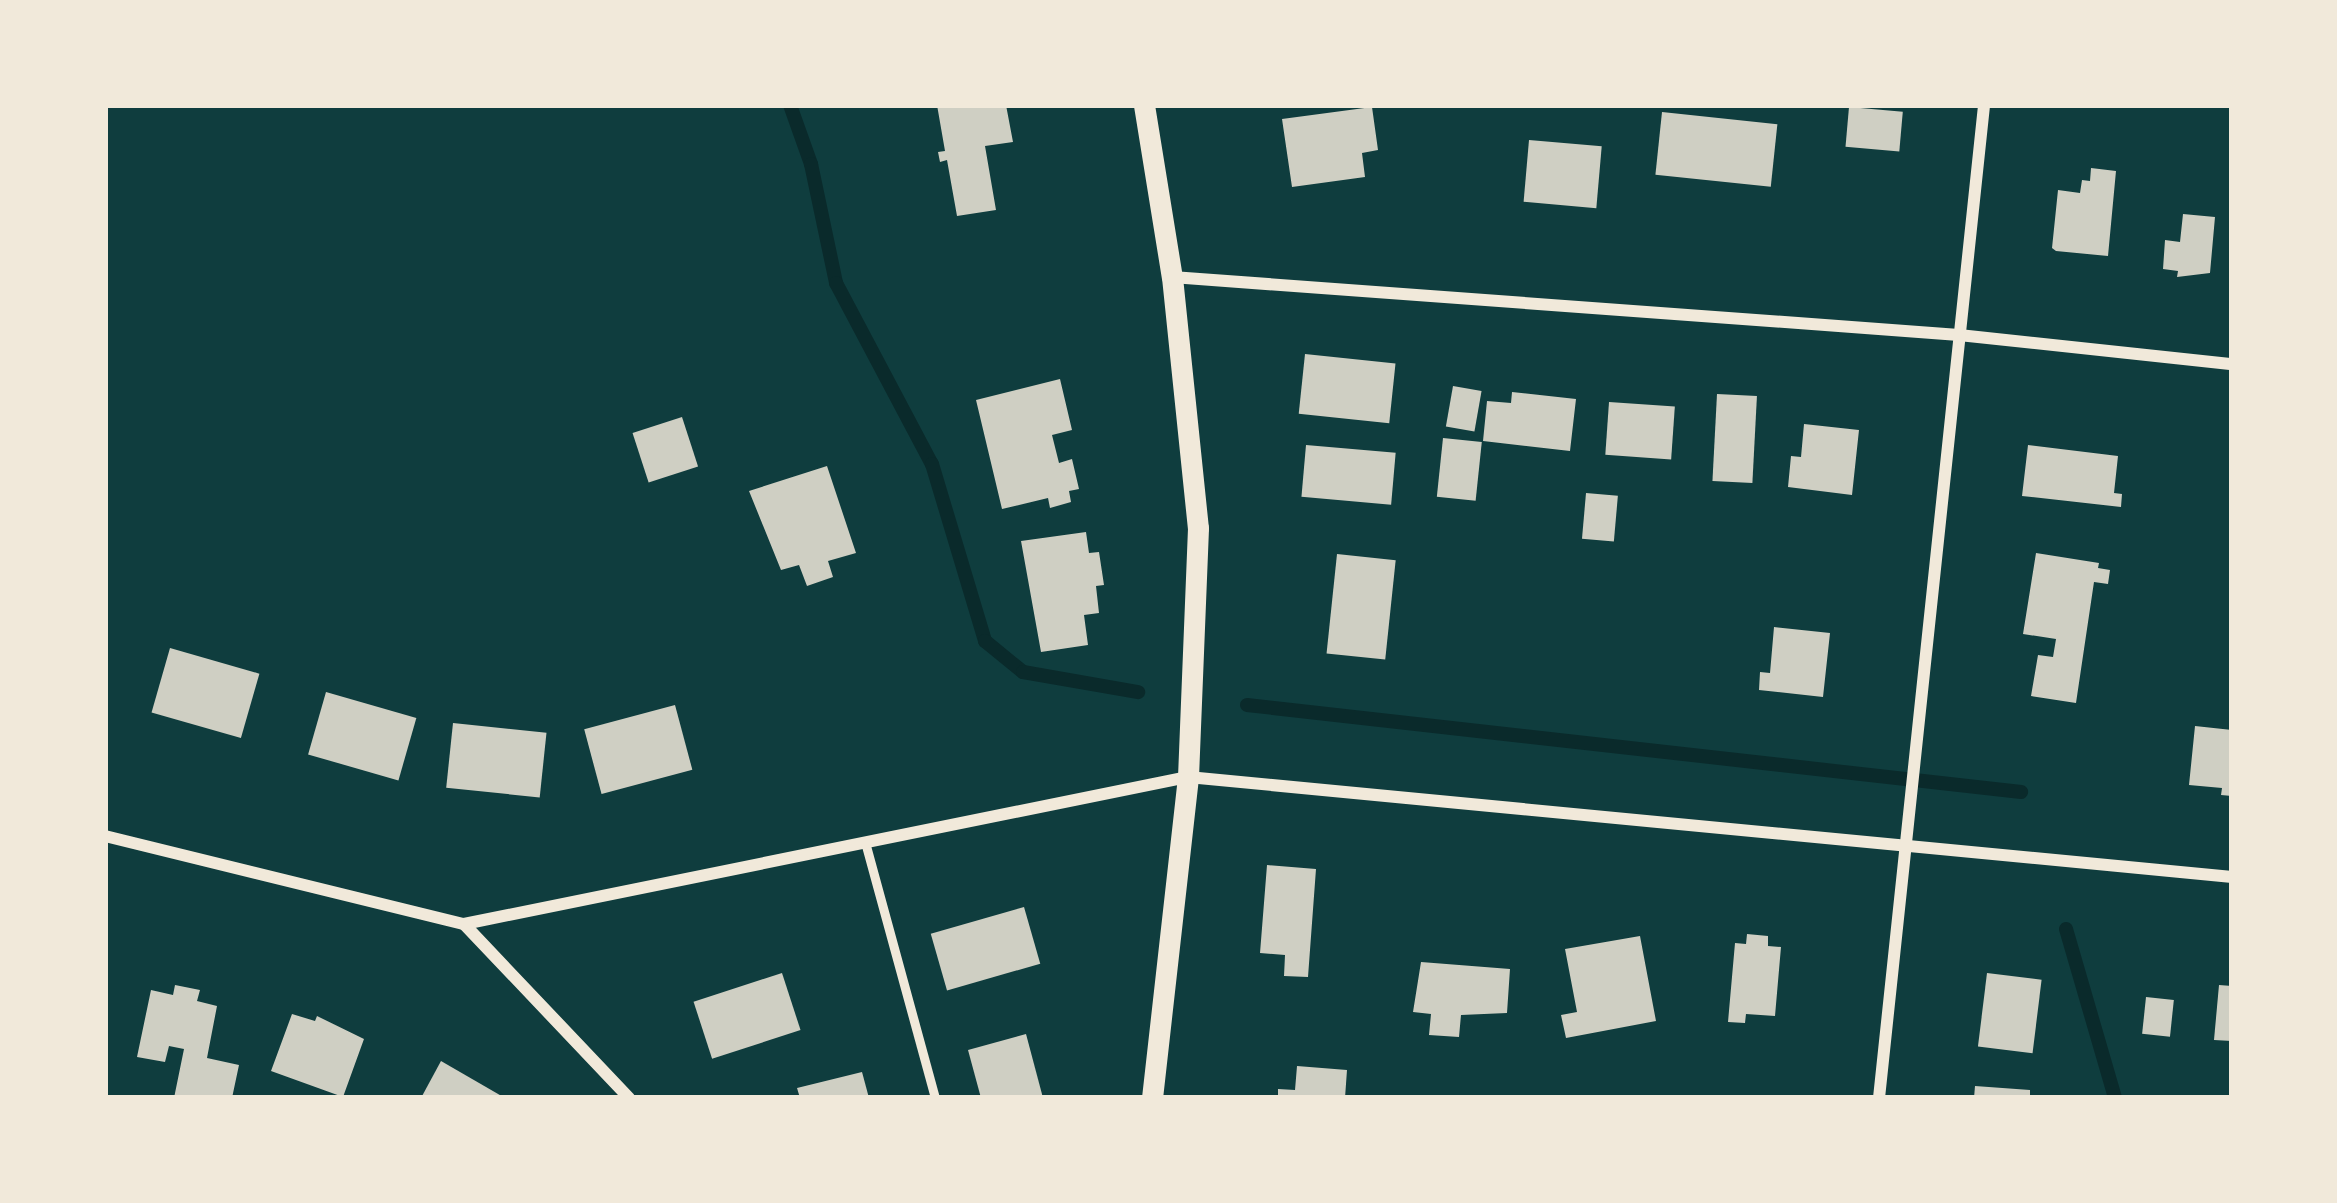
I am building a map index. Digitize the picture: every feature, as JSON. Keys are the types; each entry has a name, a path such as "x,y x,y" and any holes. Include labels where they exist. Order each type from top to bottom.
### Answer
{"street":[{"path":"1144,105 1172,277 1198,528 1188,777 1152,1098"},
{"path":"1879,1098 1984,105"},
{"path":"1172,277 1959,335 2232,364"},
{"path":"105,836 464,924 1188,777 1906,842 2232,877"},
{"path":"464,924 629,1098"}],"lane":[{"path":"865,842 935,1098"}],"building":[{"path":"937,105 1006,105 1013,142 985,146 996,210 957,216 947,160 940,162 938,152 945,151"},
{"path":"1372,107 1378,150 1362,153 1365,177 1292,187 1282,119"},
{"path":"1849,107 1903,112 1899,152 1846,147"},
{"path":"1662,112 1777,124 1771,187 1655,175"},
{"path":"1529,140 1602,146 1596,208 1524,202"},
{"path":"2091,168 2116,171 2108,256 2056,251 2052,248 2058,190 2080,193 2082,180 2090,181"},
{"path":"2183,214 2215,217 2210,273 2177,277 2178,271 2163,269 2165,240 2180,242"},
{"path":"1305,354 1396,364 1389,423 1299,414"},
{"path":"1060,379 1072,430 1052,435 1059,463 1072,459 1079,489 1069,491 1071,502 1050,508 1048,498 1002,509 976,400"},
{"path":"1453,386 1482,391 1474,431 1446,426"},
{"path":"1512,392 1576,399 1570,451 1483,441 1487,401 1511,403"},
{"path":"1717,394 1757,396 1752,483 1712,481"},
{"path":"1609,402 1675,407 1671,459 1605,455"},
{"path":"682,417 698,466 649,483 633,433"},
{"path":"1804,424 1859,430 1852,495 1788,487 1791,456 1801,457"},
{"path":"1443,438 1482,442 1476,501 1437,497"},
{"path":"1306,445 1396,453 1391,505 1301,497"},
{"path":"2028,445 2118,456 2114,493 2122,494 2121,507 2022,496"},
{"path":"827,466 856,553 828,561 833,577 807,586 799,565 781,570 749,491"},
{"path":"1586,493 1618,496 1614,542 1582,539"},
{"path":"1086,532 1089,553 1099,552 1104,585 1096,586 1099,613 1084,615 1088,645 1041,652 1021,541"},
{"path":"2036,553 2099,563 2098,568 2110,570 2108,584 2094,582 2076,703 2031,696 2038,655 2053,657 2056,639 2023,634"},
{"path":"1337,554 1396,560 1385,660 1327,653"},
{"path":"1774,627 1830,633 1823,697 1759,690 1760,672 1770,673"},
{"path":"170,648 259,674 241,738 152,712"},
{"path":"326,692 416,718 398,780 308,754"},
{"path":"675,705 692,770 602,794 584,729"},
{"path":"453,723 546,733 540,797 446,788"},
{"path":"2195,726 2232,730 2232,796 2221,795 2222,788 2189,785"},
{"path":"1267,865 1316,869 1308,977 1284,976 1285,955 1260,953"},
{"path":"1024,907 1040,964 947,990 931,934"},
{"path":"1747,934 1768,936 1768,946 1781,947 1775,1016 1746,1014 1745,1023 1728,1022 1735,943 1746,944"},
{"path":"1640,936 1656,1021 1566,1038 1561,1015 1577,1012 1565,949"},
{"path":"1421,962 1510,969 1507,1013 1461,1015 1459,1037 1429,1035 1431,1014 1413,1012"},
{"path":"782,973 801,1030 712,1059 694,1002"},
{"path":"1987,973 2042,980 2033,1053 1978,1046"},
{"path":"175,985 200,990 197,1001 217,1006 207,1058 239,1065 232,1098 174,1098 184,1049 169,1046 165,1062 137,1057 151,990 173,995"},
{"path":"2219,985 2232,986 2232,1041 2214,1040"},
{"path":"2146,997 2174,1000 2170,1037 2142,1034"},
{"path":"292,1014 315,1021 317,1016 364,1039 343,1097 271,1071"},
{"path":"1026,1034 1043,1098 981,1098 968,1050"},
{"path":"441,1061 505,1098 421,1098"},
{"path":"1297,1066 1347,1070 1345,1098 1278,1098 1278,1089 1295,1090"},
{"path":"862,1072 869,1098 800,1098 797,1088"},
{"path":"1975,1086 2030,1090 2030,1098 1974,1098"}],"waterway":[{"path":"790,105 811,164 836,283 932,464 985,641 1023,672 1138,692"},
{"path":"1247,705 2021,792"},
{"path":"2066,929 2115,1098"}]}
